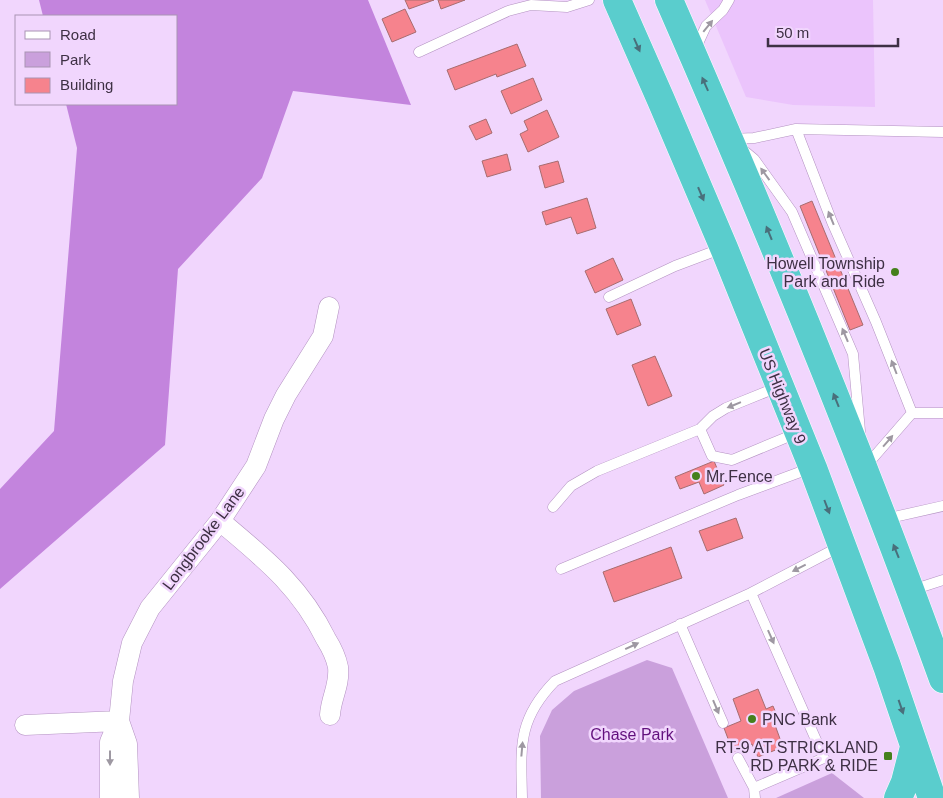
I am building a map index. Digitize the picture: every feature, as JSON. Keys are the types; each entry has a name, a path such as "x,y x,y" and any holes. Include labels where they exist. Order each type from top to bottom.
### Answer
{"highway":[{"name":"US Highway 9","path":"617,0 724,248 813,468 887,666 932,798"},
{"path":"669,0 730,139 911,590 929,628 943,679"},
{"path":"898,798 906,782 914,747"}],"street":[{"name":"Longbrooke Lane","path":"110,798 110,742 119,721 126,666 132,644 141,624 159,596 220,521 256,466 274,419 286,395 322,336 329,307"},
{"path":"220,521 284,576 301,596 318,622 338,665 338,684 330,715"},
{"name":"Longbrooke Lane","path":"119,721 127,744 129,798"},
{"path":"25,725 119,721"}],"lane":[{"path":"419,52 508,11 531,5 567,6 589,0"},
{"path":"693,56 706,26 723,10 729,0"},
{"path":"796,129 832,222 876,322 912,413"},
{"path":"730,139 754,138 796,129 943,132"},
{"path":"609,297 675,266 724,248"},
{"path":"553,508 571,486 597,471 700,429 713,416 726,408 779,386"},
{"path":"863,469 912,413 943,413"},
{"path":"700,429 712,456 732,460 798,433"},
{"path":"561,569 738,495 813,468"},
{"path":"883,519 943,506"},
{"path":"522,798 521,750 524,731 540,696 555,681 751,593 842,546"},
{"path":"911,590 943,580"},
{"path":"738,758 754,793 824,758 751,593"},
{"path":"680,624 723,723"}],"shaded area":[{"path":"39,0 368,0 411,105 293,91 262,178 178,269 165,445 0,589 0,489 54,431 77,148 66,105 178,105 178,15 43,15"},
{"path":"705,0 873,0 875,107 793,105 746,97"}],"green space":[{"name":"Chase Park","path":"647,660 672,668 728,798 541,798 540,736 552,710 574,691"},
{"path":"832,773 864,798 776,798"}],"building":[{"path":"405,0 434,0 409,9"},
{"path":"438,0 465,0 441,9"},
{"path":"405,9 416,32 392,42 382,19"},
{"path":"517,44 526,66 497,77 496,74 455,90 447,70"},
{"path":"533,78 542,100 511,114 501,91"},
{"path":"547,110 559,137 528,152 520,134 528,130 524,121"},
{"path":"486,119 492,133 476,140 469,126"},
{"path":"507,154 511,170 487,177 482,161"},
{"path":"558,161 564,182 545,188 539,166"},
{"path":"587,198 596,228 577,234 571,217 546,225 542,212"},
{"path":"812,201 863,325 850,330 800,206"},
{"path":"613,258 623,280 595,293 585,271"},
{"path":"631,299 641,325 617,335 606,309"},
{"path":"655,356 672,396 648,406 632,365"},
{"path":"714,461 724,485 704,494 699,482 680,489 675,477"},
{"path":"736,518 743,538 707,551 699,531"},
{"path":"671,547 682,578 614,602 603,572"},
{"path":"758,689 766,709 773,706 780,723 775,725 783,747 758,757 752,744 733,752 724,728 741,721 733,699"}],"place":[{"name":"Howell Township Park and Ride","path":"895,272"},
{"name":"Mr.Fence","path":"696,476"},
{"name":"PNC Bank","path":"752,719"},
{"name":"RT-9 AT STRICKLAND RD PARK & RIDE","path":"888,756"}]}
